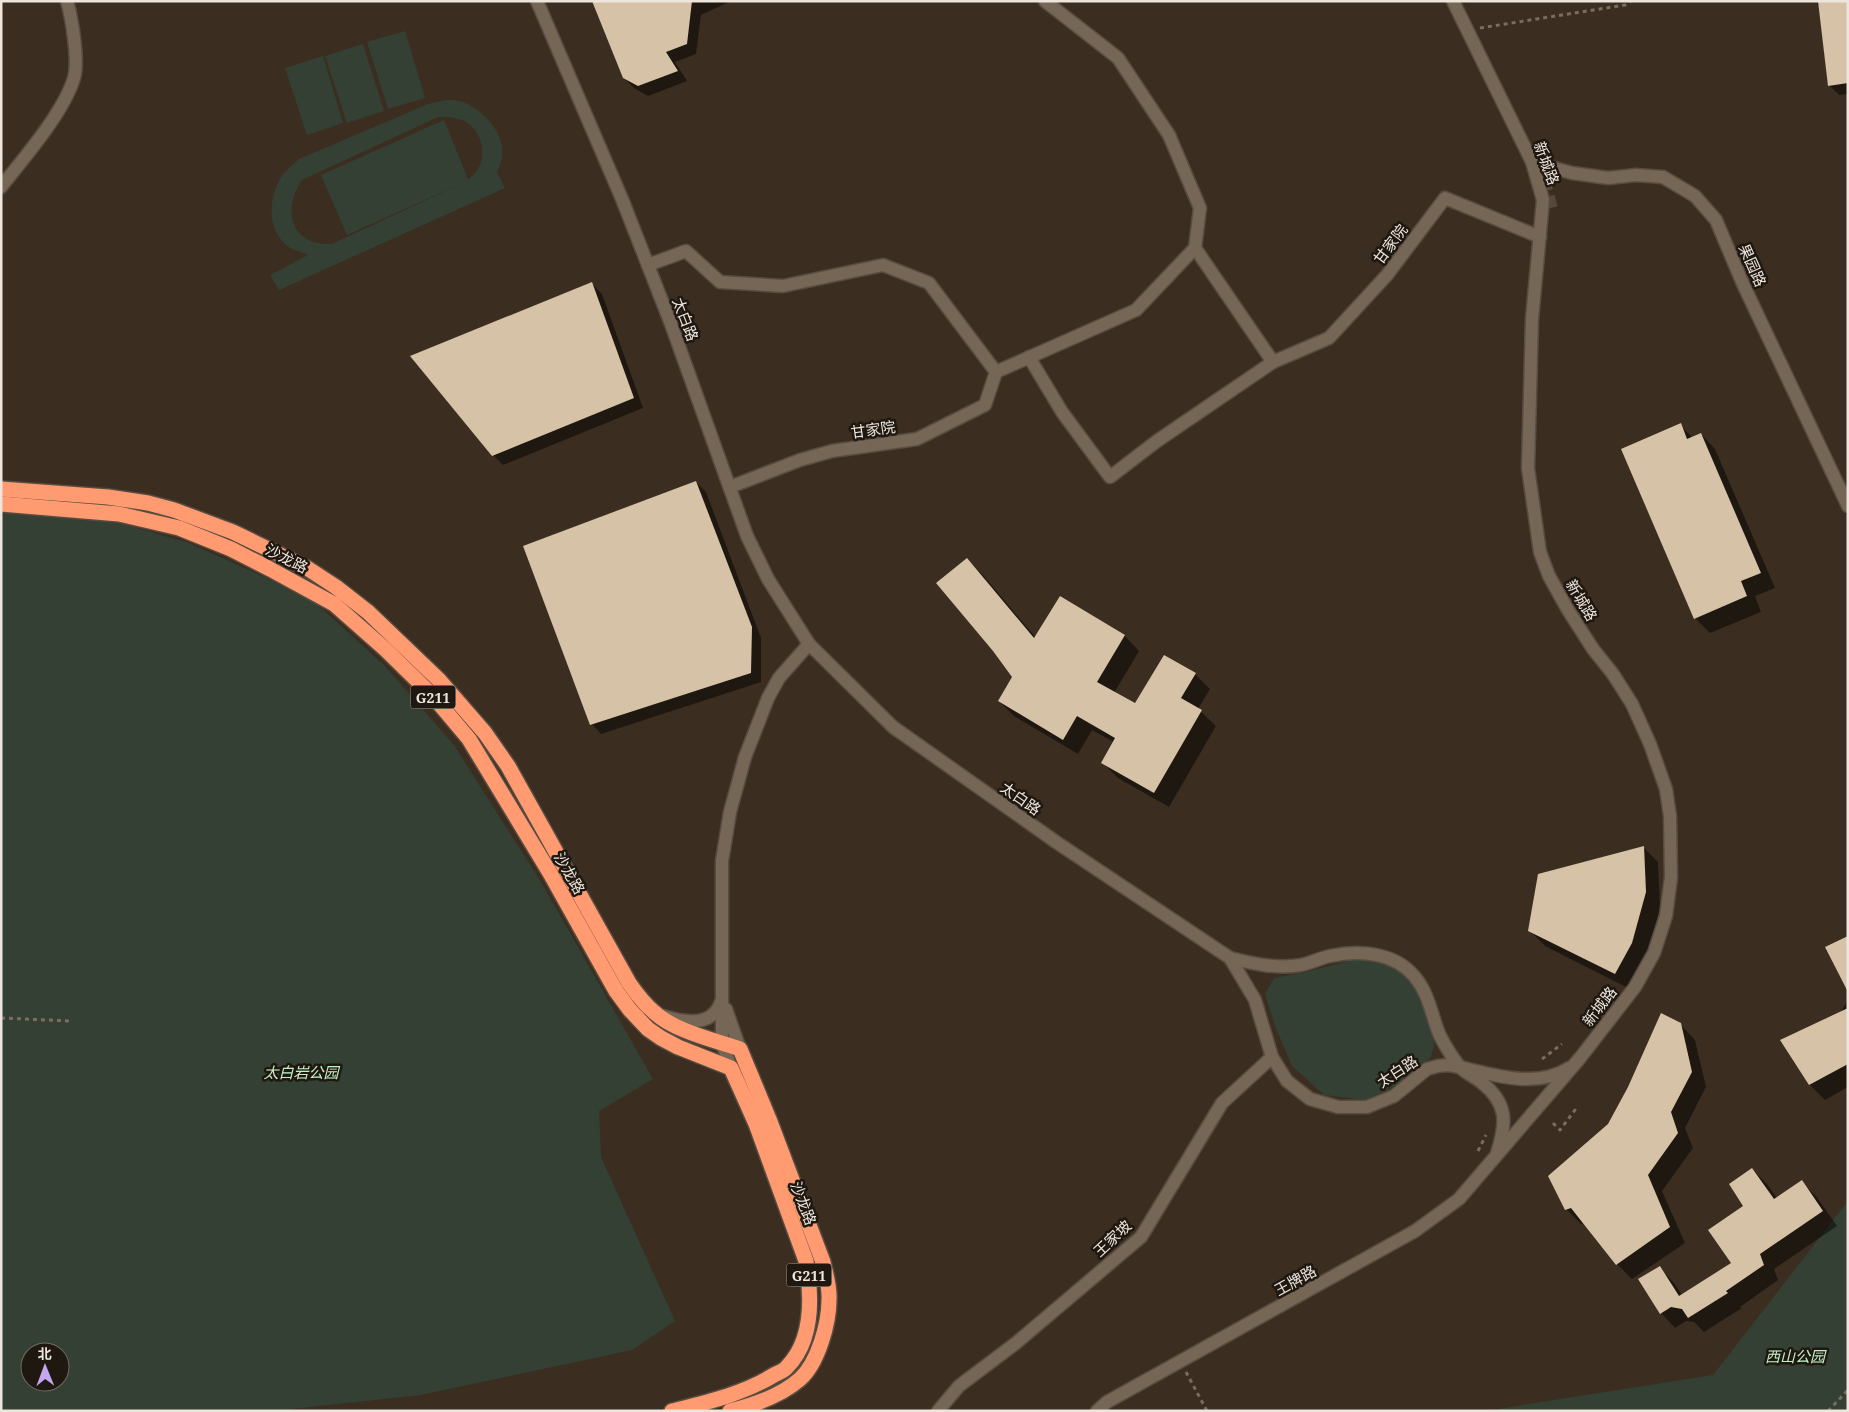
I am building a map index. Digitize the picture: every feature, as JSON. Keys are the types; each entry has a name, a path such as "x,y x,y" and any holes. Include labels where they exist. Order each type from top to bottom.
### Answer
{"highway":[{"name":"沙龙路","path":"1,488 108,497 148,503 174,510 233,532 307,568 336,587 368,612 439,680 485,733 508,766 629,982 642,1001 655,1013 681,1028 740,1049 769,1119 823,1262 828,1282 829,1301 824,1336 810,1366 802,1378 763,1400 730,1411"},
{"name":"沙龙路","path":"1,504 119,514 179,528 231,549 270,568 334,604 373,638 432,695 469,739 550,873 616,990 630,1010 648,1029 661,1038 678,1047 731,1068 756,1124 806,1261 810,1282 810,1307 806,1330 799,1350 787,1368 761,1383 715,1400 672,1411"}],"main road":[{"path":"1,187 67,98 75,76 74,44 67,1"},
{"name":"太白路","path":"537,1 622,199 671,324 748,536 768,579 809,644 893,726 1056,842 1230,958 1276,967 1302,965 1329,956 1350,953 1376,955 1395,960 1414,976 1427,996 1439,1034 1460,1067 1488,1089 1504,1110 1502,1131 1495,1158"},
{"path":"648,265 686,251 720,282 784,286 883,266 930,283 996,372 1136,310 1195,248 1200,208 1169,135 1118,58 1045,1"},
{"name":"新城路","path":"1453,1 1532,162 1543,200 1532,319 1528,468 1540,552 1549,576 1568,610 1632,704 1650,744 1663,780 1670,816 1671,877 1666,916 1654,953 1635,987 1575,1064 1495,1158"},
{"name":"果园路","path":"1532,162 1572,173 1608,178 1636,175 1663,177 1696,196 1716,220 1743,284 1848,506"},
{"name":"甘家院","path":"1029,357 1062,412 1110,477 1157,441 1272,362 1330,338 1387,275 1445,198 1540,237"},
{"path":"1195,248 1272,362"},
{"name":"甘家院","path":"730,487 800,460 832,451 917,439 985,405 996,372"},
{"path":"731,1068 722,1043 722,861 730,812 745,757 768,698 779,678 809,644"},
{"name":"太白路","path":"1230,958 1256,1000 1272,1057 1287,1081 1310,1098 1338,1108 1366,1107 1394,1096 1427,1069 1438,1066 1460,1067 1531,1080 1549,1077 1575,1064"},
{"path":"655,1013 673,1019 702,1020 718,1011 722,998"},
{"path":"722,998 732,1032 740,1049"},
{"name":"王家坡","path":"938,1411 959,1386 1016,1343 1141,1237 1222,1103 1272,1057"},
{"name":"王牌路","path":"1097,1411 1107,1402 1415,1231 1459,1199 1495,1158"}],"path":[{"path":"1467,30 1625,5 1631,1"},
{"path":"1,1018 70,1021"},
{"path":"1542,1059 1562,1044"},
{"path":"1553,1123 1560,1130 1578,1106"},
{"path":"1180,1362 1208,1411"},
{"path":"1828,1411 1848,1390"}],"green space":[{"path":"405,31 425,98 388,109 367,42"},
{"path":"363,44 384,111 347,123 325,56"},
{"path":"323,56 343,123 307,135 285,68"},
{"path":"446,100 460,101 478,110 490,122 499,135 501,143 502,156 497,172 505,188 279,290 270,275 308,255 290,248 282,241 273,223 272,202 284,173 299,159 428,104","holes":["438,117 462,120 469,124 479,137 482,145 479,168 468,179 444,120 321,175 347,235 465,182 332,244 318,243 307,239 299,233 294,224 292,203 302,180"]},
{"name":"太白岩公园","path":"1,511 120,523 189,543 260,575 318,605 385,666 454,745 541,882 653,1079 599,1111 601,1157 675,1321 632,1350 421,1395 273,1411 1,1411"},
{"path":"1356,959 1389,965 1413,981 1436,1035 1431,1057 1405,1081 1366,1100 1324,1095 1292,1066 1275,1026 1265,994 1274,978"},
{"name":"西山公园","path":"1848,1201 1848,1411 1485,1411 1713,1375"}],"building":[{"path":"592,1 692,1 687,44 666,52 678,71 638,86 623,78"},
{"path":"1818,1 1848,1 1848,83 1828,86"},
{"path":"592,282 634,398 492,456 410,356"},
{"path":"1681,423 1687,439 1701,433 1761,573 1741,581 1747,596 1694,619 1621,449"},
{"path":"696,481 752,627 751,673 590,725 523,546"},
{"path":"967,558 1034,638 1060,596 1125,635 1097,682 1135,703 1164,655 1196,673 1181,698 1202,710 1154,793 1101,763 1115,738 1077,716 1063,740 998,701 1012,677 993,651 936,583"},
{"path":"1644,846 1646,892 1632,943 1615,974 1528,931 1538,874"},
{"path":"1848,936 1848,992 1825,947"},
{"path":"1848,1008 1848,1064 1809,1085 1780,1040"},
{"path":"1661,1013 1681,1023 1692,1072 1671,1112 1678,1133 1648,1175 1670,1227 1616,1265 1571,1208 1565,1210 1548,1176 1608,1124 1628,1087"},
{"path":"1752,1168 1774,1199 1802,1180 1823,1211 1760,1254 1764,1265 1726,1291 1728,1293 1688,1318 1682,1309 1671,1307 1660,1314 1638,1279 1660,1266 1679,1296 1731,1263 1708,1230 1743,1206 1729,1184"}],"tunnel":[{"path":"1535,144 1553,213"}]}
